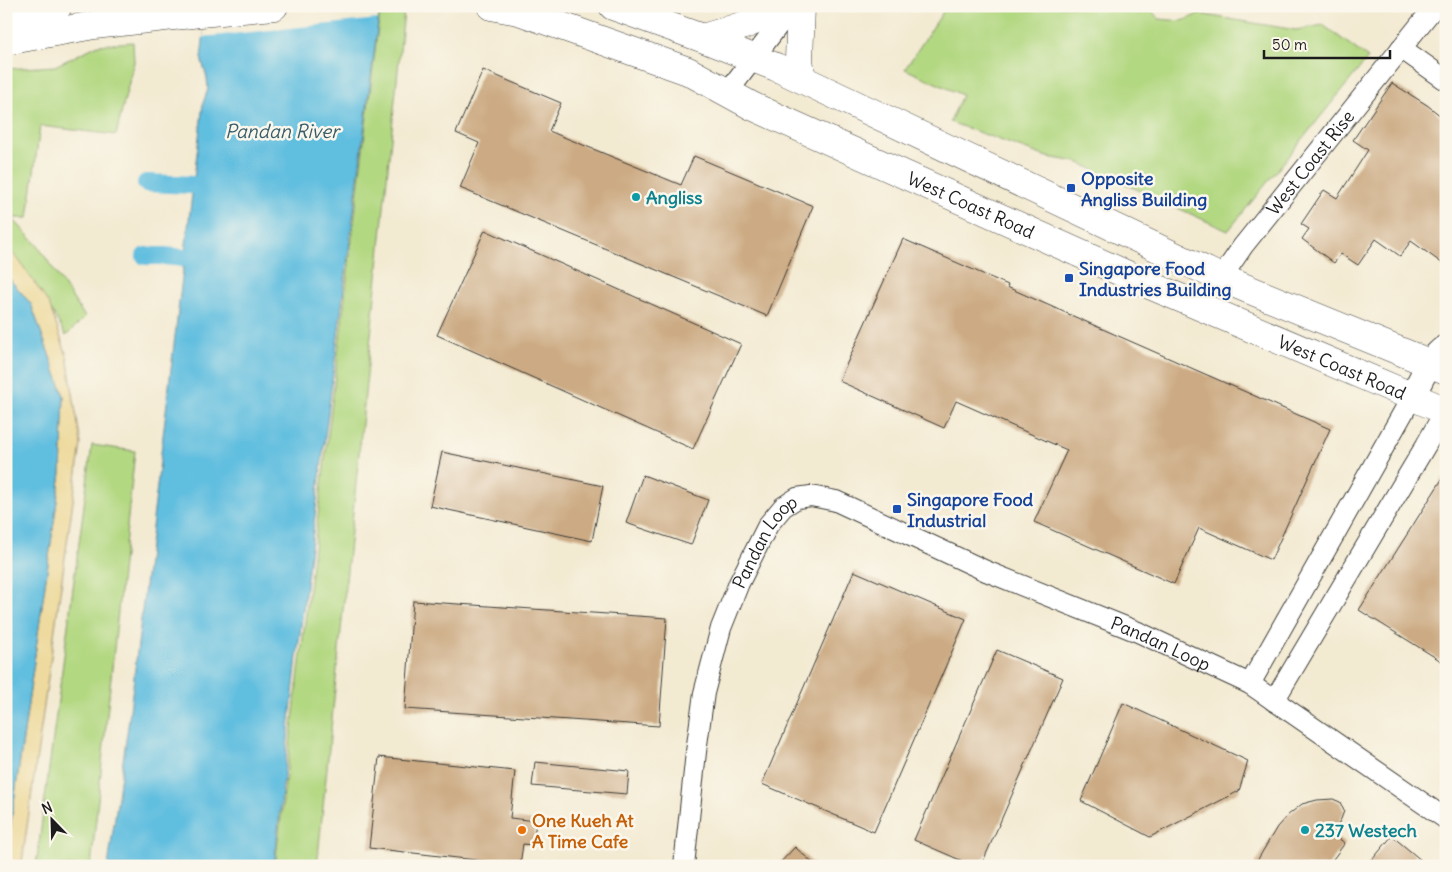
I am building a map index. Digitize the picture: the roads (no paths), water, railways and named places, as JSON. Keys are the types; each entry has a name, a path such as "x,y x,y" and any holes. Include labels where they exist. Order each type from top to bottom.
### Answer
{"main road":[{"path":"6,14 58,6"},
{"path":"6,41 94,25 274,6"},
{"name":"West Coast Road","path":"491,6 520,12 688,71 752,106 1143,282 1412,397"},
{"name":"West Coast Road","path":"613,6 754,58 802,79 1221,278 1441,360"},
{"path":"702,38 764,18 784,6"},
{"path":"801,6 799,60 802,79"},
{"path":"1412,397 1445,410"}],"street":[{"path":"727,93 793,6"},
{"name":"West Coast Rise","path":"1221,278 1243,246 1434,6"},
{"path":"1401,48 1446,80"},
{"name":"West Coast Road","path":"1412,397 1441,360"},
{"path":"1250,684 1412,397"},
{"path":"1274,701 1445,410"},
{"name":"Pandan Loop","path":"684,866 704,693 721,628 739,582 768,525 783,507 797,498 810,496 836,501 986,571 1138,632 1250,684 1446,819"}],"water":[{"name":"Pandan River","path":"207,6 380,6 297,657 274,866 108,866 129,719 203,103 208,89 201,58"},
{"path":"6,275 31,304 64,396 61,473 6,858"}],"waterway":[{"path":"146,183 193,185"},
{"path":"145,256 185,258"}],"place":[{"name":"Opposite Angliss Building","path":"1071,188"},
{"name":"Angliss","path":"636,197"},
{"name":"Singapore Food Industries Building","path":"1069,278"},
{"name":"Singapore Food Industrial","path":"897,509"},
{"name":"One Kueh At A Time Cafe","path":"522,830"},
{"name":"237 Westech","path":"1305,830"}]}
